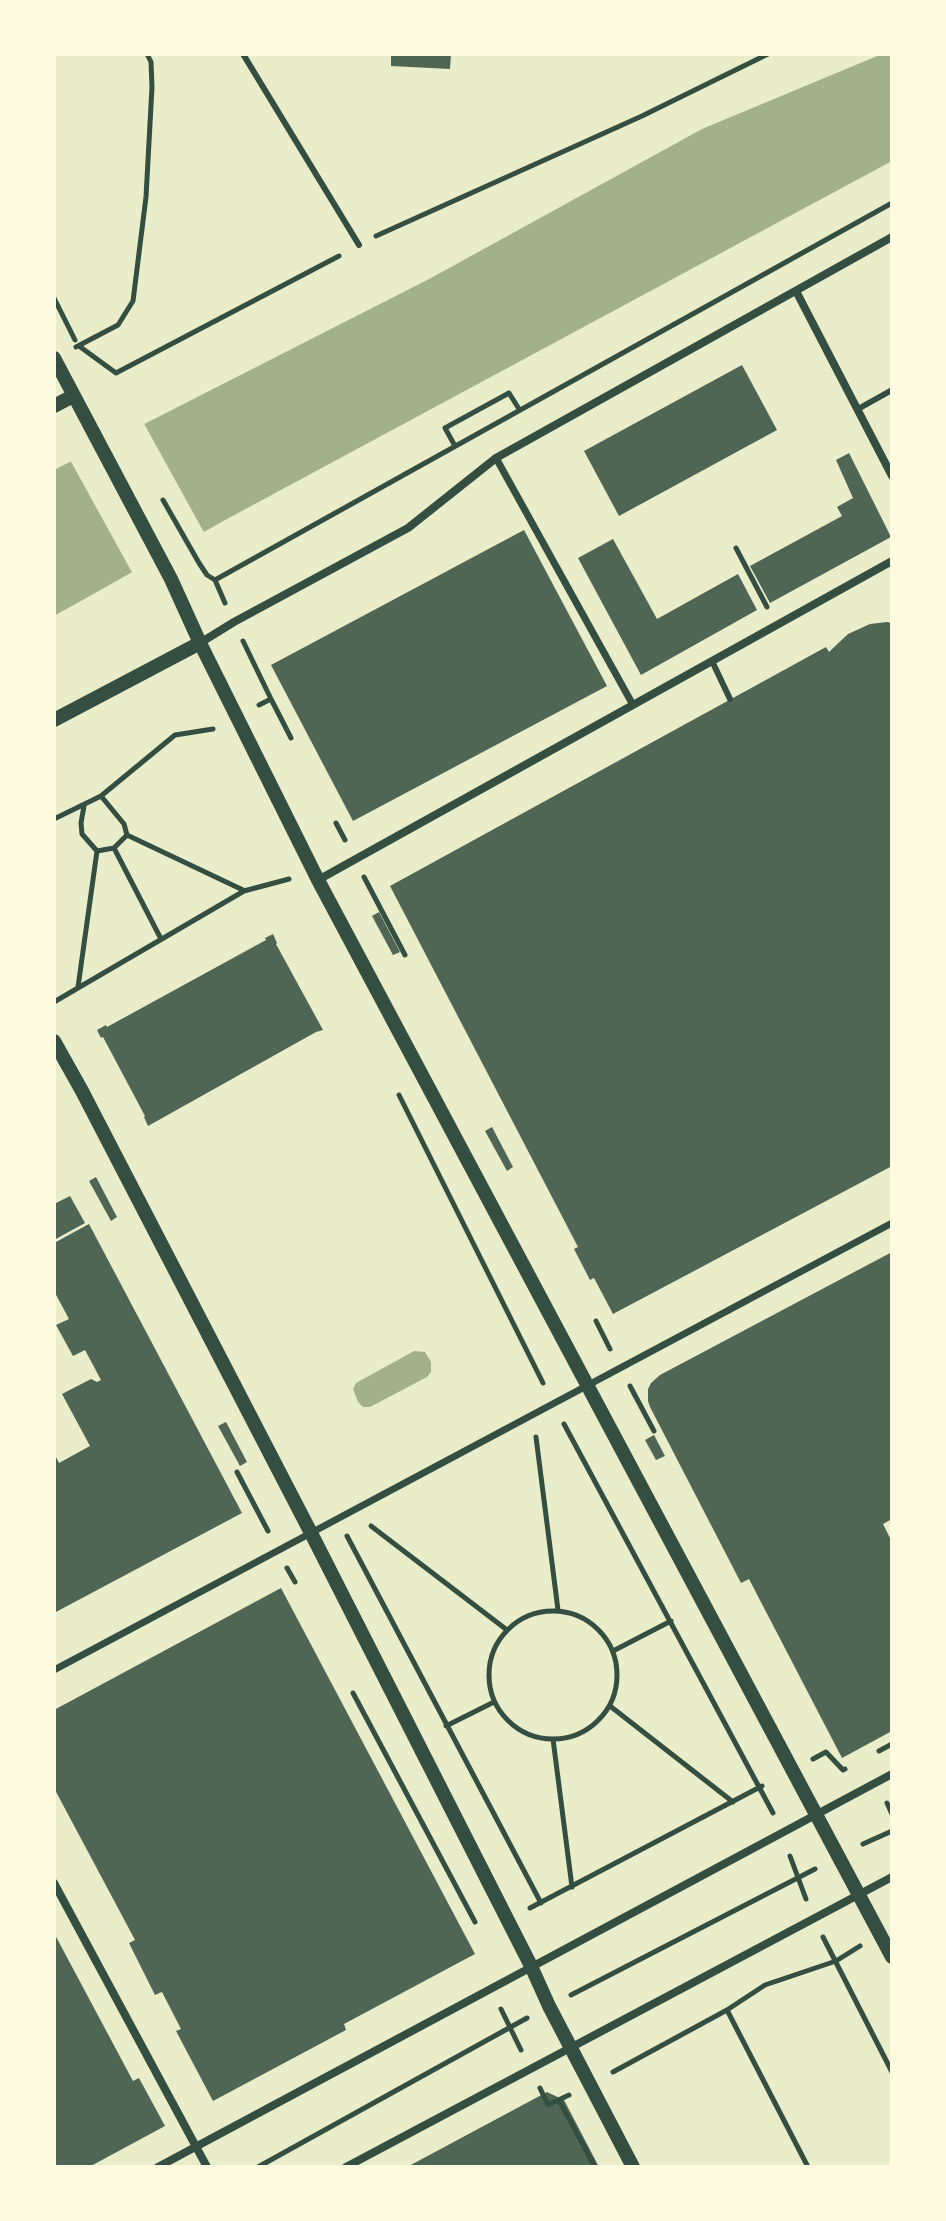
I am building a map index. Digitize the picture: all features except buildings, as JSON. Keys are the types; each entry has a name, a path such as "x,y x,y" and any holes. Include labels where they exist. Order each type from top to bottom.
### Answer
{"street":[{"path":"54,720 408,528 496,458 892,237"},
{"path":"796,291 892,476"},
{"path":"54,358 171,579 318,880 892,1957"},
{"path":"54,406 73,396"},
{"path":"496,458 633,705"},
{"path":"318,880 892,561"},
{"path":"54,1041 311,1533 633,2167"},
{"path":"54,1670 892,1223"},
{"path":"158,2167 892,1774"},
{"path":"346,2167 892,1877"},
{"path":"54,1883 207,2167"}],"lane":[{"path":"243,54 359,245"},
{"path":"858,409 892,390"},
{"path":"712,661 730,699"}],"path":[{"path":"78,346 118,325 133,301 146,197 152,87 151,62 147,54"},
{"path":"54,298 78,346 116,373 359,245 642,116 768,54"},
{"path":"215,580 892,203"},
{"path":"455,446 445,428 509,393 519,409"},
{"path":"736,548 777,625"},
{"path":"271,699 291,738"},
{"path":"54,819 101,796 175,735 213,729"},
{"path":"101,796 124,824 127,835 244,891"},
{"path":"78,988 97,851 82,834 84,805"},
{"path":"336,823 405,955"},
{"path":"97,851 114,848 127,835"},
{"path":"114,848 161,939"},
{"path":"54,1002 244,891 289,879 318,880"},
{"path":"534,1414 558,1610"},
{"path":"237,1472 295,1582"},
{"path":"352,1511 507,1630"},
{"path":"338,1518 541,1903"},
{"path":"558,1610 592,1623 604,1635 618,1669 610,1706 600,1719 570,1737 553,1739 535,1737 518,1730 504,1718 494,1702 489,1683 489,1664 495,1646 507,1630 530,1615 558,1610"},
{"path":"613,1651 671,1621"},
{"path":"446,1726 494,1702"},
{"path":"610,1706 733,1802"},
{"path":"553,1739 572,1887"},
{"path":"878,1752 892,1744"},
{"path":"507,1920 826,1752 843,1770 854,1765"},
{"path":"798,1879 814,1919 892,2072"},
{"path":"727,2010 808,2167"},
{"path":"559,2100 595,2167"}],"shaded area":[{"path":"882,54 892,54 892,161 227,519 54,616 54,470 431,278 702,129"},
{"path":"414,1351 425,1352 431,1362 431,1372 427,1377 370,1407 363,1407 358,1402 353,1389 356,1383"}],"pier":[{"path":"142,420 206,536 134,576 69,458"}]}
